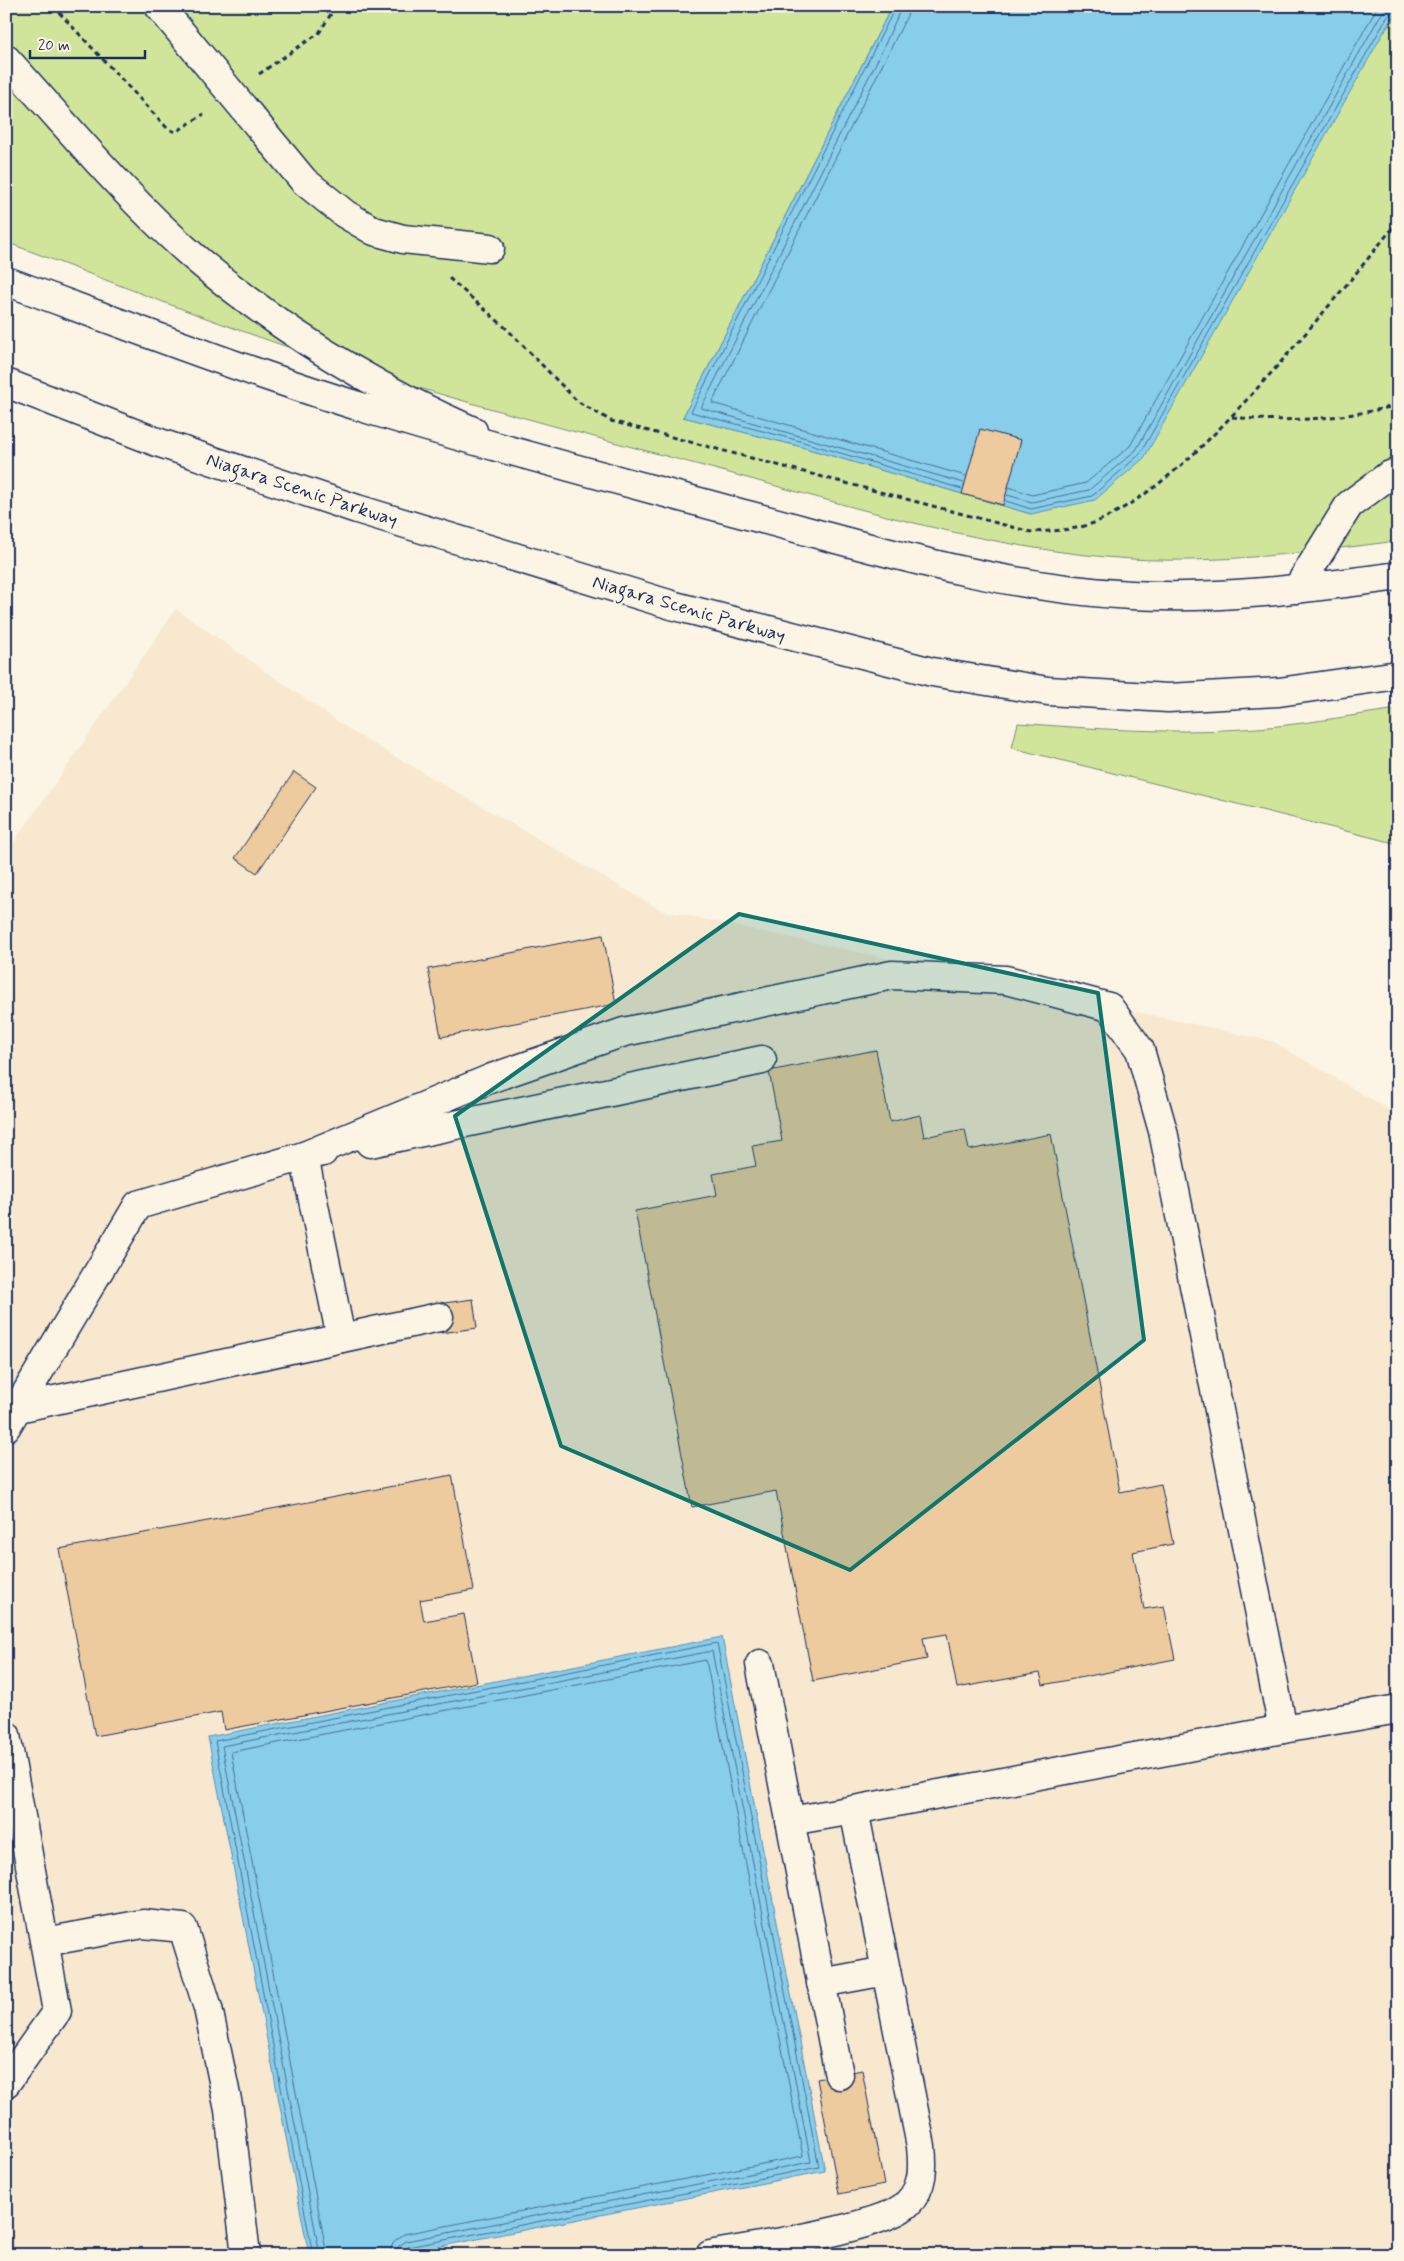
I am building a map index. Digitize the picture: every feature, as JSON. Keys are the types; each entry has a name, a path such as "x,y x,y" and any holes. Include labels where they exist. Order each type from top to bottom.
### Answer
{"main road":[{"path":"159,6 304,181 345,214 374,231 403,240 490,248"},
{"path":"6,59 112,177 193,256 237,292 287,329 427,410 527,456"},
{"path":"6,281 248,369 372,411 527,456 890,553 1032,585 1133,595 1236,595 1398,576"},
{"name":"Niagara Scenic Parkway","path":"6,383 173,448 366,512 675,606 922,670 1048,691 1168,698 1279,692 1398,676"},
{"path":"1297,589 1349,505 1388,476 1398,472"},
{"path":"304,1156 492,1078 624,1032 892,974 1006,980 1109,1007 1140,1050 1163,1131 1282,1729"},
{"path":"12,1418 138,1205 304,1156 762,1060"},
{"path":"304,1156 341,1338"},
{"path":"12,1418 341,1338 439,1317"},
{"path":"760,1664 839,2075"},
{"path":"790,1821 1398,1709"},
{"path":"6,1735 57,2011 6,2083"},
{"path":"710,2255 874,2222 893,2215 909,2202 920,2181 923,2170 921,2146 854,1810"},
{"path":"45,1942 143,1924 183,1928 208,2008 229,2110 246,2255"},
{"path":"821,1983 886,1971"}],"path":[{"path":"444,274 508,330 576,401 610,421 1031,532 1061,531 1100,521 1130,504 1164,480 1232,416 1339,296 1398,221"},
{"path":"1232,416 1265,420 1305,420 1344,416 1398,405"}],"highlighted area":[{"path":"739,914 1098,993 1144,1340 850,1570 561,1446 455,1116"}],"shaded area":[{"path":"176,609 353,732 661,910 1272,1041 1398,1115 1398,2255 6,2255 6,854"}],"green space":[{"path":"6,6 892,6 683,417 798,446 1031,514 1398,13 1398,541 1265,556 1165,560 1079,554 1027,547 976,537 874,513 520,417 368,373 240,330 6,242"},
{"path":"1398,709 1398,844 1012,748 1018,723 1130,730 1187,731 1243,729 1282,726"}],"water":[{"path":"892,6 1398,6 1398,13 1390,21 1144,458 1095,500 1031,514 798,446 683,417"},
{"path":"722,1637 825,2171 396,2255 309,2255 208,1737"}],"building":[{"path":"980,429 1021,440 1003,505 962,494"},
{"path":"294,772 316,787 257,873 235,858"},
{"path":"603,935 616,1004 441,1037 428,969"},
{"path":"876,1050 890,1122 920,1115 924,1137 965,1129 969,1150 1051,1134 1120,1492 1161,1484 1173,1544 1133,1552 1144,1609 1164,1606 1175,1659 1043,1685 1040,1673 957,1688 947,1634 923,1638 927,1659 813,1681 776,1491 692,1507 635,1211 717,1195 713,1174 756,1166 752,1146 782,1141 769,1071"},
{"path":"473,1299 477,1328 441,1333 437,1304"},
{"path":"452,1475 474,1590 420,1600 424,1621 464,1614 477,1682 224,1730 221,1712 95,1736 59,1549"},
{"path":"862,2070 884,2185 839,2194 817,2079"}]}
